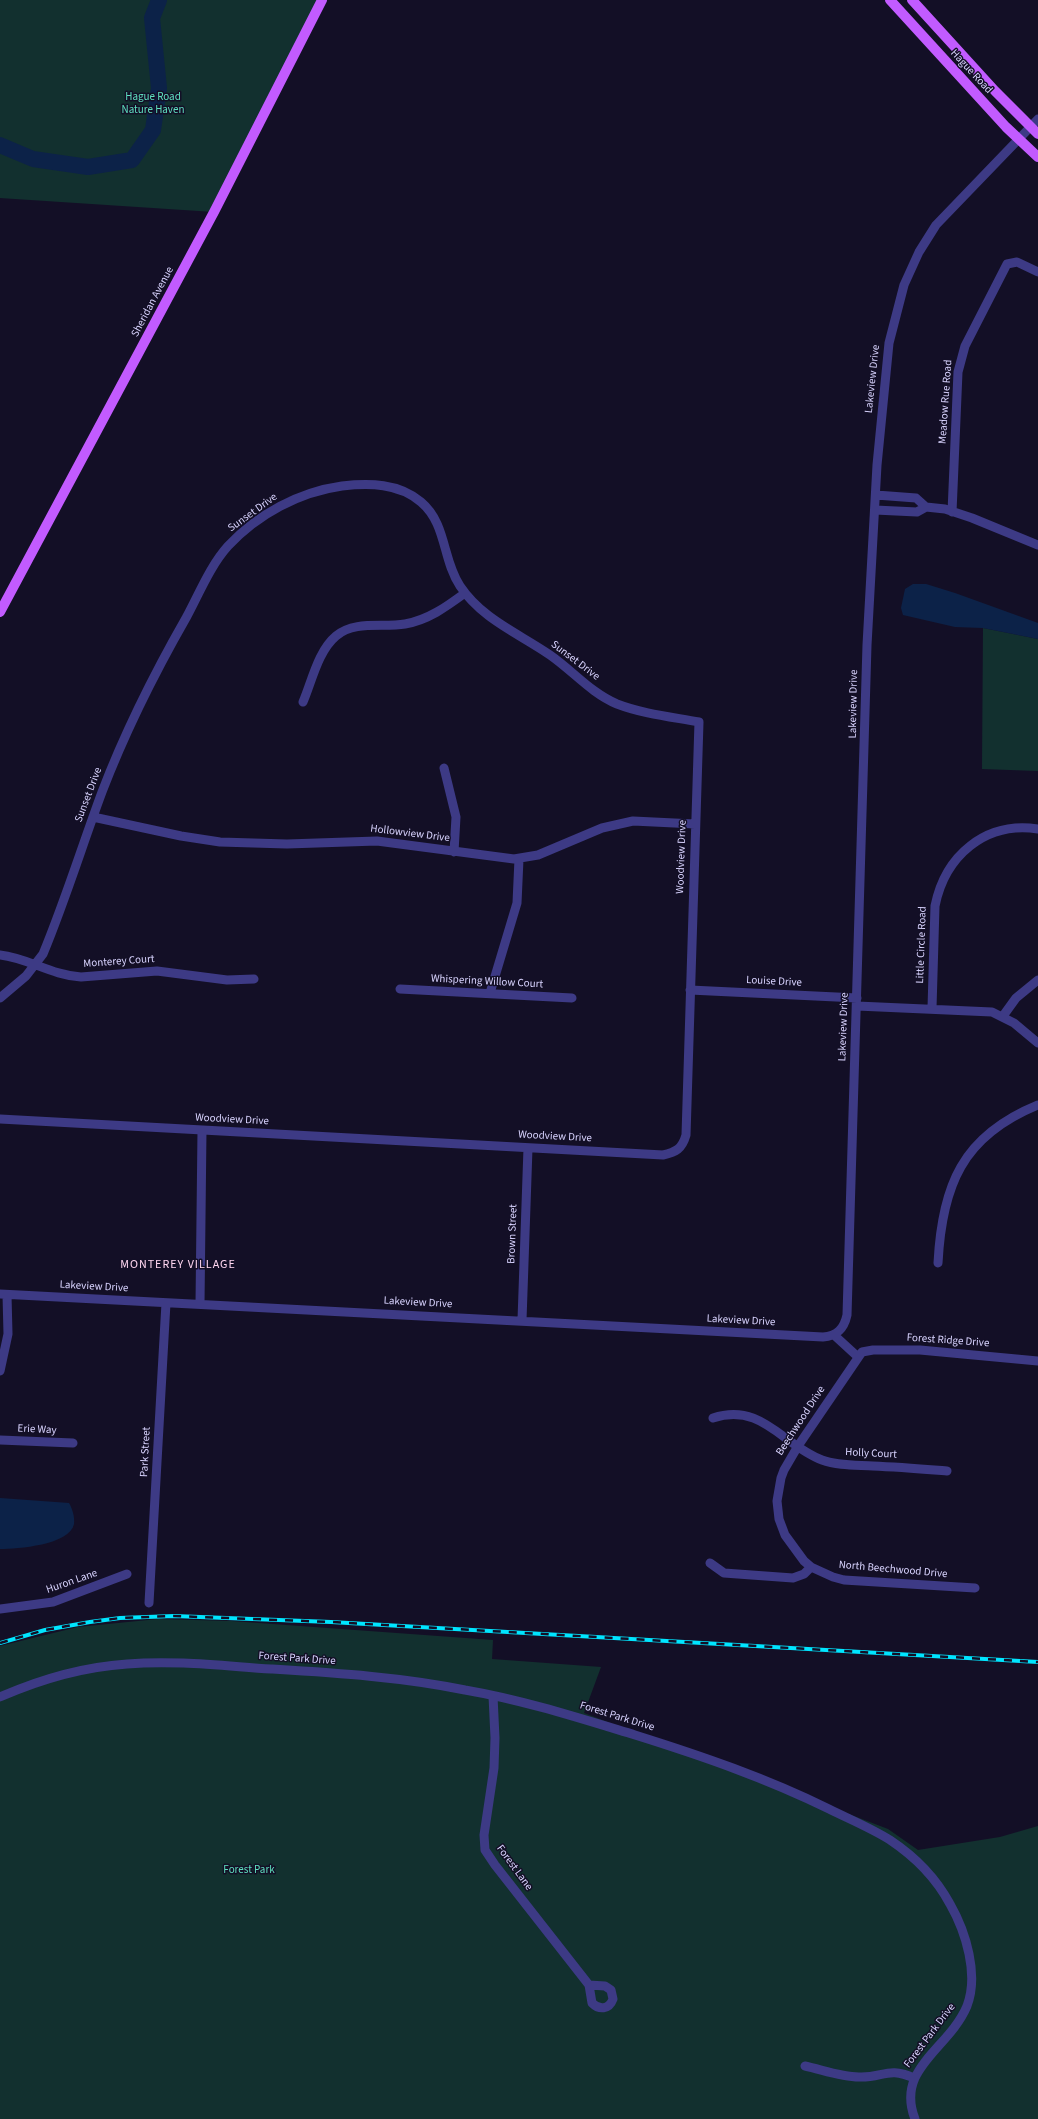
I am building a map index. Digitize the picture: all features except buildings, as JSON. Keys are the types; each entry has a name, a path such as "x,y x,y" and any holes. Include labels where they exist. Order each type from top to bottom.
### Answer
{"main road":[{"name":"Sheridan Avenue","path":"0,612 214,212 322,0"},
{"name":"Hague Road","path":"890,0 1018,138 1038,157"},
{"name":"Hague Road","path":"912,0 1038,134"}],"street":[{"name":"Lakeview Drive","path":"4,1294 823,1337 834,1335 840,1331 847,1315 867,645 885,370 893,324 904,285 919,252 936,225 1018,138 1038,119"},
{"name":"Meadow Rue Road","path":"952,512 958,372 960,358 1007,264 1022,264 1038,272"},
{"name":"Sunset Drive","path":"0,998 35,965 43,954 93,817 138,710 167,651 212,569 229,545 279,506 318,490 344,486 378,485 390,486 410,494 422,502 436,519 444,537 452,573 465,594 491,619 550,655 602,696 617,704 640,711 699,722"},
{"path":"876,495 916,498 926,507 952,512 990,524 1038,545"},
{"path":"875,510 917,512 926,507"},
{"path":"303,702 326,648 337,635 359,626 404,624 421,620 432,616 465,594"},
{"name":"Woodview Drive","path":"0,1119 663,1155 675,1152 680,1149 686,1135 699,722"},
{"path":"444,768 456,817 454,852"},
{"name":"Hollowview Drive","path":"93,817 152,830 220,842 287,844 377,841 454,852 519,859 548,852 602,828 632,821 695,824"},
{"name":"Little Circle Road","path":"932,1008 935,906 938,893 948,870 964,851 981,838 1010,829 1038,829"},
{"path":"490,993 518,903 519,859"},
{"name":"Monterey Court","path":"0,955 56,973 81,977 157,970 227,980 254,980"},
{"path":"1038,980 1016,998 1003,1016 1031,1036 1038,1043"},
{"name":"Whispering Willow Court","path":"400,989 572,998"},
{"name":"Louise Drive","path":"690,990 932,1008 979,1010 1003,1016"},
{"path":"938,1263 943,1213 957,1172 970,1153 1002,1122 1038,1105"},
{"path":"200,1304 202,1130"},
{"name":"Brown Street","path":"522,1320 528,1148"},
{"path":"0,1371 8,1334 4,1294"},
{"name":"Park Street","path":"149,1603 166,1302"},
{"path":"834,1335 858,1357"},
{"name":"Forest Ridge Drive","path":"858,1357 866,1351 920,1350 1038,1361"},
{"name":"Beechwood Drive","path":"811,1567 788,1542 780,1519 778,1493 781,1478 798,1446 858,1357"},
{"name":"Holly Court","path":"713,1418 725,1414 745,1414 767,1424 812,1455 835,1464 947,1470"},
{"name":"Erie Way","path":"0,1440 73,1443"},
{"path":"710,1563 724,1573 793,1578 804,1574 811,1567"},
{"name":"North Beechwood Drive","path":"811,1567 822,1573 844,1580 975,1588"},
{"name":"Huron Lane","path":"0,1608 54,1602 127,1574"},
{"name":"Forest Park Drive","path":"0,1697 45,1679 78,1671 114,1665 155,1663 349,1675 465,1690 569,1715 730,1765 798,1794 888,1838 916,1861 932,1878 951,1904 967,1942 971,1969 968,2003 951,2032 914,2078 909,2098 915,2119"},
{"name":"Forest Lane","path":"493,1696 495,1738 494,1768 484,1835 485,1850 589,1985"},
{"path":"805,2066 853,2077 870,2077 893,2072 914,2078"}],"green space":[{"name":"Hague Road Nature Haven","path":"0,0 322,0 214,212 0,198"},
{"path":"983,628 1038,639 1038,771 982,769"},
{"name":"Forest Park","path":"158,1619 231,1621 493,1640 492,1659 601,1667 584,1713 888,1829 918,1850 1000,1837 1038,1826 1038,2119 0,2119 0,1646 78,1627"}],"water":[{"path":"913,584 926,584 955,593 1038,623 1038,639 983,628 955,627 903,615 901,608 905,589"},
{"path":"0,1498 69,1503 73,1513 74,1524 70,1531 63,1537 53,1541 30,1547 0,1549"}],"waterway":[{"path":"0,145 33,159 88,167 132,160 153,130 159,88 152,18 159,0"}],"railway":[{"path":"0,1643 45,1630 90,1622 120,1618 174,1616 331,1622 1038,1662"}],"district":[{"name":"MONTEREY VILLAGE","path":"178,1265"}]}
